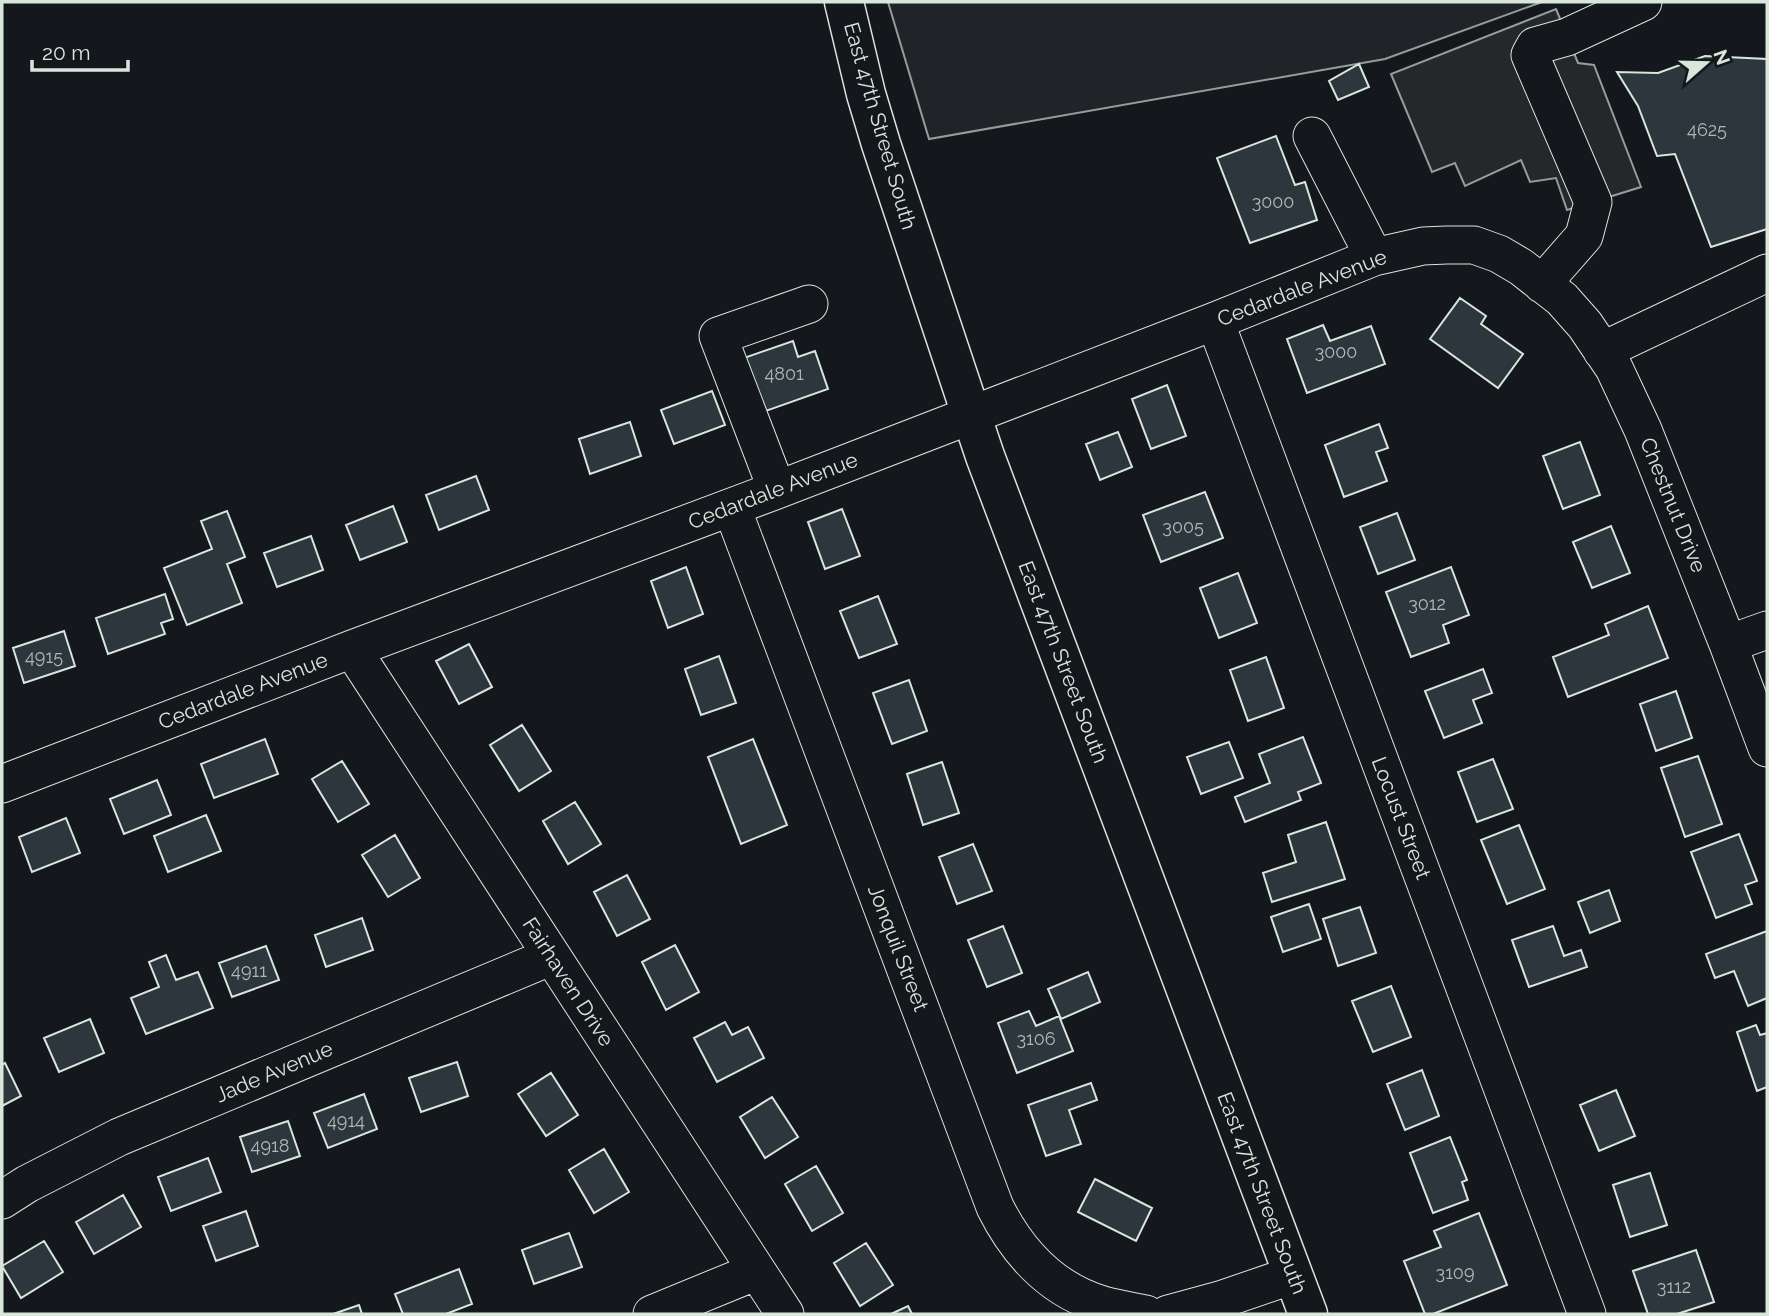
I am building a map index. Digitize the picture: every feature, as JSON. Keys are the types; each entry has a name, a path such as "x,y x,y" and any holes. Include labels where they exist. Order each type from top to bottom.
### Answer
{"main road":[{"name":"East 47th Street South","path":"844,2 881,144 985,456 1308,1314"}],"street":[{"path":"1542,284 1584,236 1593,202 1530,55 1535,46 1567,37 1643,2"},
{"path":"1312,136 1374,257"},
{"name":"Cedardale Avenue","path":"2,784 352,649 732,508 1374,257 1423,246 1474,245 1499,254 1542,284"},
{"path":"1602,351 1767,273"},
{"name":"Chestnut Drive","path":"1542,284 1578,316 1614,368 1643,430 1767,748"},
{"path":"777,490 718,336 809,304"},
{"name":"Locust Street","path":"1214,321 1587,1314"},
{"name":"Jonquil Street","path":"732,508 1005,1226 1042,1272 1074,1294 1133,1313"},
{"path":"1728,644 1767,630"},
{"name":"Fairhaven Drive","path":"352,649 785,1314"},
{"name":"Jade Avenue","path":"2,1199 119,1137 552,956"},
{"path":"652,1314 757,1271"},
{"path":"1168,1314 1216,1308 1293,1275"}],"shaded area":[{"path":"888,2 1542,2 1385,59 929,139"},
{"path":"1556,9 1578,63 1594,65 1641,187 1567,210 1556,178 1530,182 1521,160 1465,186 1455,163 1432,172 1391,74"}],"building":[{"path":"1705,56 1767,59 1767,229 1711,247 1675,154 1657,156 1638,106 1617,72 1658,73"},
{"path":"1359,64 1369,87 1338,100 1329,81"},
{"path":"1276,136 1295,185 1305,182 1317,220 1250,243 1217,158"},
{"path":"1460,298 1486,316 1481,324 1523,354 1498,388 1430,339"},
{"path":"1323,325 1330,341 1371,326 1385,364 1307,393 1287,339"},
{"path":"793,341 798,357 815,351 828,389 760,413 741,359"},
{"path":"1167,385 1186,436 1151,449 1132,399"},
{"path":"712,391 725,425 674,444 661,410"},
{"path":"630,422 641,456 590,474 579,439"},
{"path":"1379,424 1388,448 1376,452 1387,481 1344,497 1325,445"},
{"path":"1118,432 1132,467 1100,480 1086,444"},
{"path":"1580,442 1600,495 1563,509 1543,456"},
{"path":"476,476 489,510 439,530 426,495"},
{"path":"1205,492 1223,538 1161,562 1143,515"},
{"path":"393,506 407,542 360,560 346,525"},
{"path":"842,509 860,556 825,569 808,522"},
{"path":"227,511 245,557 227,564 242,603 187,625 164,568 212,549 201,521"},
{"path":"1397,513 1415,560 1378,574 1360,527"},
{"path":"1611,526 1630,573 1592,588 1573,542"},
{"path":"311,536 323,570 277,587 264,553"},
{"path":"686,567 703,614 668,628 651,581"},
{"path":"1451,567 1469,615 1443,625 1449,643 1411,657 1386,592"},
{"path":"1238,573 1257,623 1219,638 1200,588"},
{"path":"165,594 173,619 161,623 165,634 108,654 96,618"},
{"path":"878,596 897,644 859,658 840,611"},
{"path":"1648,606 1668,658 1568,697 1553,657 1609,635 1605,624"},
{"path":"64,631 75,666 24,683 13,648"},
{"path":"469,644 492,687 459,704 436,661"},
{"path":"719,656 736,703 701,715 685,669"},
{"path":"1266,657 1284,708 1248,721 1230,670"},
{"path":"1483,669 1492,693 1473,700 1482,723 1444,738 1425,691"},
{"path":"909,680 927,731 892,744 873,693"},
{"path":"1676,691 1692,738 1656,751 1640,704"},
{"path":"522,725 551,771 519,791 490,745"},
{"path":"1303,737 1321,783 1298,792 1301,800 1245,822 1235,797 1270,783 1259,754"},
{"path":"265,739 278,774 214,798 201,764"},
{"path":"753,739 787,825 741,844 708,757"},
{"path":"1229,742 1243,778 1201,794 1187,757"},
{"path":"1698,756 1722,824 1685,837 1661,768"},
{"path":"1493,759 1513,809 1477,822 1458,772"},
{"path":"342,761 369,804 338,822 312,779"},
{"path":"942,762 959,813 923,825 907,774"},
{"path":"157,780 171,815 124,834 110,799"},
{"path":"575,802 601,844 568,864 543,821"},
{"path":"206,815 221,851 168,872 154,836"},
{"path":"66,818 80,853 32,872 19,837"},
{"path":"1326,822 1345,879 1272,902 1263,873 1296,862 1288,835"},
{"path":"1519,825 1545,889 1507,904 1481,840"},
{"path":"1739,834 1757,881 1745,885 1752,904 1716,918 1691,852"},
{"path":"395,835 420,878 388,897 362,855"},
{"path":"973,844 992,891 957,904 939,857"},
{"path":"627,875 650,919 617,936 594,892"},
{"path":"1609,890 1620,921 1590,933 1578,902"},
{"path":"1309,904 1321,939 1283,952 1271,917"},
{"path":"1360,907 1376,953 1338,966 1323,919"},
{"path":"362,918 373,950 326,967 315,935"},
{"path":"1003,926 1022,973 987,987 968,940"},
{"path":"1553,926 1564,956 1581,950 1587,967 1529,987 1512,940"},
{"path":"1767,931 1767,998 1748,1006 1734,971 1715,978 1706,954"},
{"path":"675,945 699,992 666,1010 642,962"},
{"path":"266,946 279,980 232,997 219,963"},
{"path":"166,955 176,980 198,972 213,1008 146,1034 131,998 159,987 149,962"},
{"path":"1088,972 1100,1002 1061,1019 1048,989"},
{"path":"1391,986 1411,1037 1373,1052 1352,1001"},
{"path":"1029,1011 1036,1026 1059,1016 1073,1051 1017,1073 998,1023"},
{"path":"90,1019 104,1053 59,1072 44,1038"},
{"path":"725,1022 732,1035 748,1027 764,1058 717,1082 694,1038"},
{"path":"1756,1025 1760,1035 1767,1033 1767,1087 1757,1091 1737,1032"},
{"path":"457,1062 468,1096 421,1112 409,1078"},
{"path":"5,1063 21,1096 2,1106 2,1065"},
{"path":"1422,1070 1439,1116 1405,1130 1387,1084"},
{"path":"551,1073 578,1115 546,1136 518,1094"},
{"path":"1091,1083 1097,1100 1069,1110 1081,1144 1046,1156 1028,1105"},
{"path":"1616,1090 1635,1136 1599,1151 1580,1105"},
{"path":"364,1094 377,1129 328,1148 314,1113"},
{"path":"772,1097 798,1137 765,1158 740,1117"},
{"path":"288,1121 300,1156 252,1172 240,1137"},
{"path":"1450,1137 1467,1180 1462,1182 1468,1200 1433,1213 1410,1153"},
{"path":"604,1149 629,1192 594,1213 569,1170"},
{"path":"208,1158 221,1192 171,1211 158,1177"},
{"path":"816,1166 843,1213 812,1231 785,1184"},
{"path":"1650,1173 1667,1225 1630,1237 1613,1185"},
{"path":"1095,1179 1152,1208 1136,1241 1078,1212"},
{"path":"123,1195 141,1227 94,1254 76,1222"},
{"path":"246,1211 258,1246 216,1261 203,1226"},
{"path":"1479,1213 1507,1285 1433,1314 1425,1314 1404,1261 1441,1247 1434,1231"},
{"path":"569,1233 582,1267 534,1284 522,1250"},
{"path":"44,1241 63,1272 21,1298 2,1266"},
{"path":"866,1243 893,1285 860,1306 834,1263"},
{"path":"1696,1250 1714,1302 1677,1314 1648,1314 1633,1271"},
{"path":"459,1269 472,1304 446,1314 403,1314 395,1294"},
{"path":"359,1305 362,1314 333,1314"},
{"path":"908,1306 912,1314 891,1314"}]}
